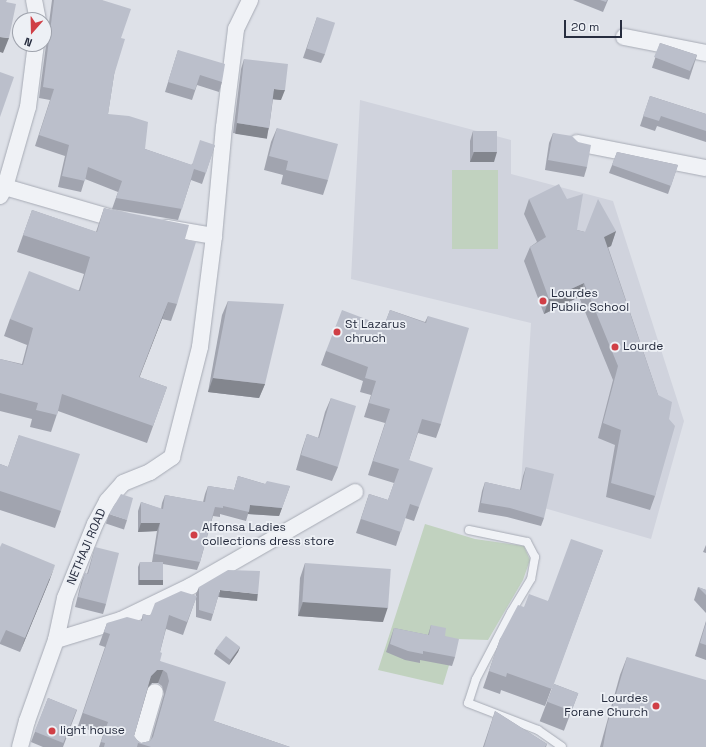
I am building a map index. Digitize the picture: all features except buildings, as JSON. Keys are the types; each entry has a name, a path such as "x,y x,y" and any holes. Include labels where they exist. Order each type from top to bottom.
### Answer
{"street":[{"path":"34,0 36,12"},
{"name":"NETHAJI ROAD","path":"20,747 27,721 56,640 66,598 95,524 107,501 123,483 150,472 172,457 200,347 214,236 224,127 236,29 250,0"},
{"path":"624,37 706,53"},
{"path":"35,52 28,107 2,192 113,219 214,236"},
{"path":"577,143 706,168"},
{"path":"56,640 121,620 184,589 355,492"},
{"path":"139,747 155,692"}],"lane":[{"path":"468,530 527,542 535,557 531,579 511,612 476,679 468,703 538,730 562,747"}],"shaded area":[{"name":"Lourdes Public School","path":"360,100 511,140 511,174 613,201 684,421 651,539 520,501 531,323 351,279"}],"green space":[{"path":"452,170 498,170 498,249 452,249"},
{"path":"425,524 475,539 524,546 530,560 523,580 488,640 457,639 443,685 378,670"}],"place":[{"name":"Lourdes Public School","path":"543,301"},
{"name":"St Lazarus chruch","path":"337,332"},
{"name":"Lourde","path":"615,347"},
{"name":"Alfonsa Ladies collections dress store","path":"194,535"},
{"name":"Lourdes Forane Church","path":"656,706"},
{"name":"light house","path":"52,731"}]}
